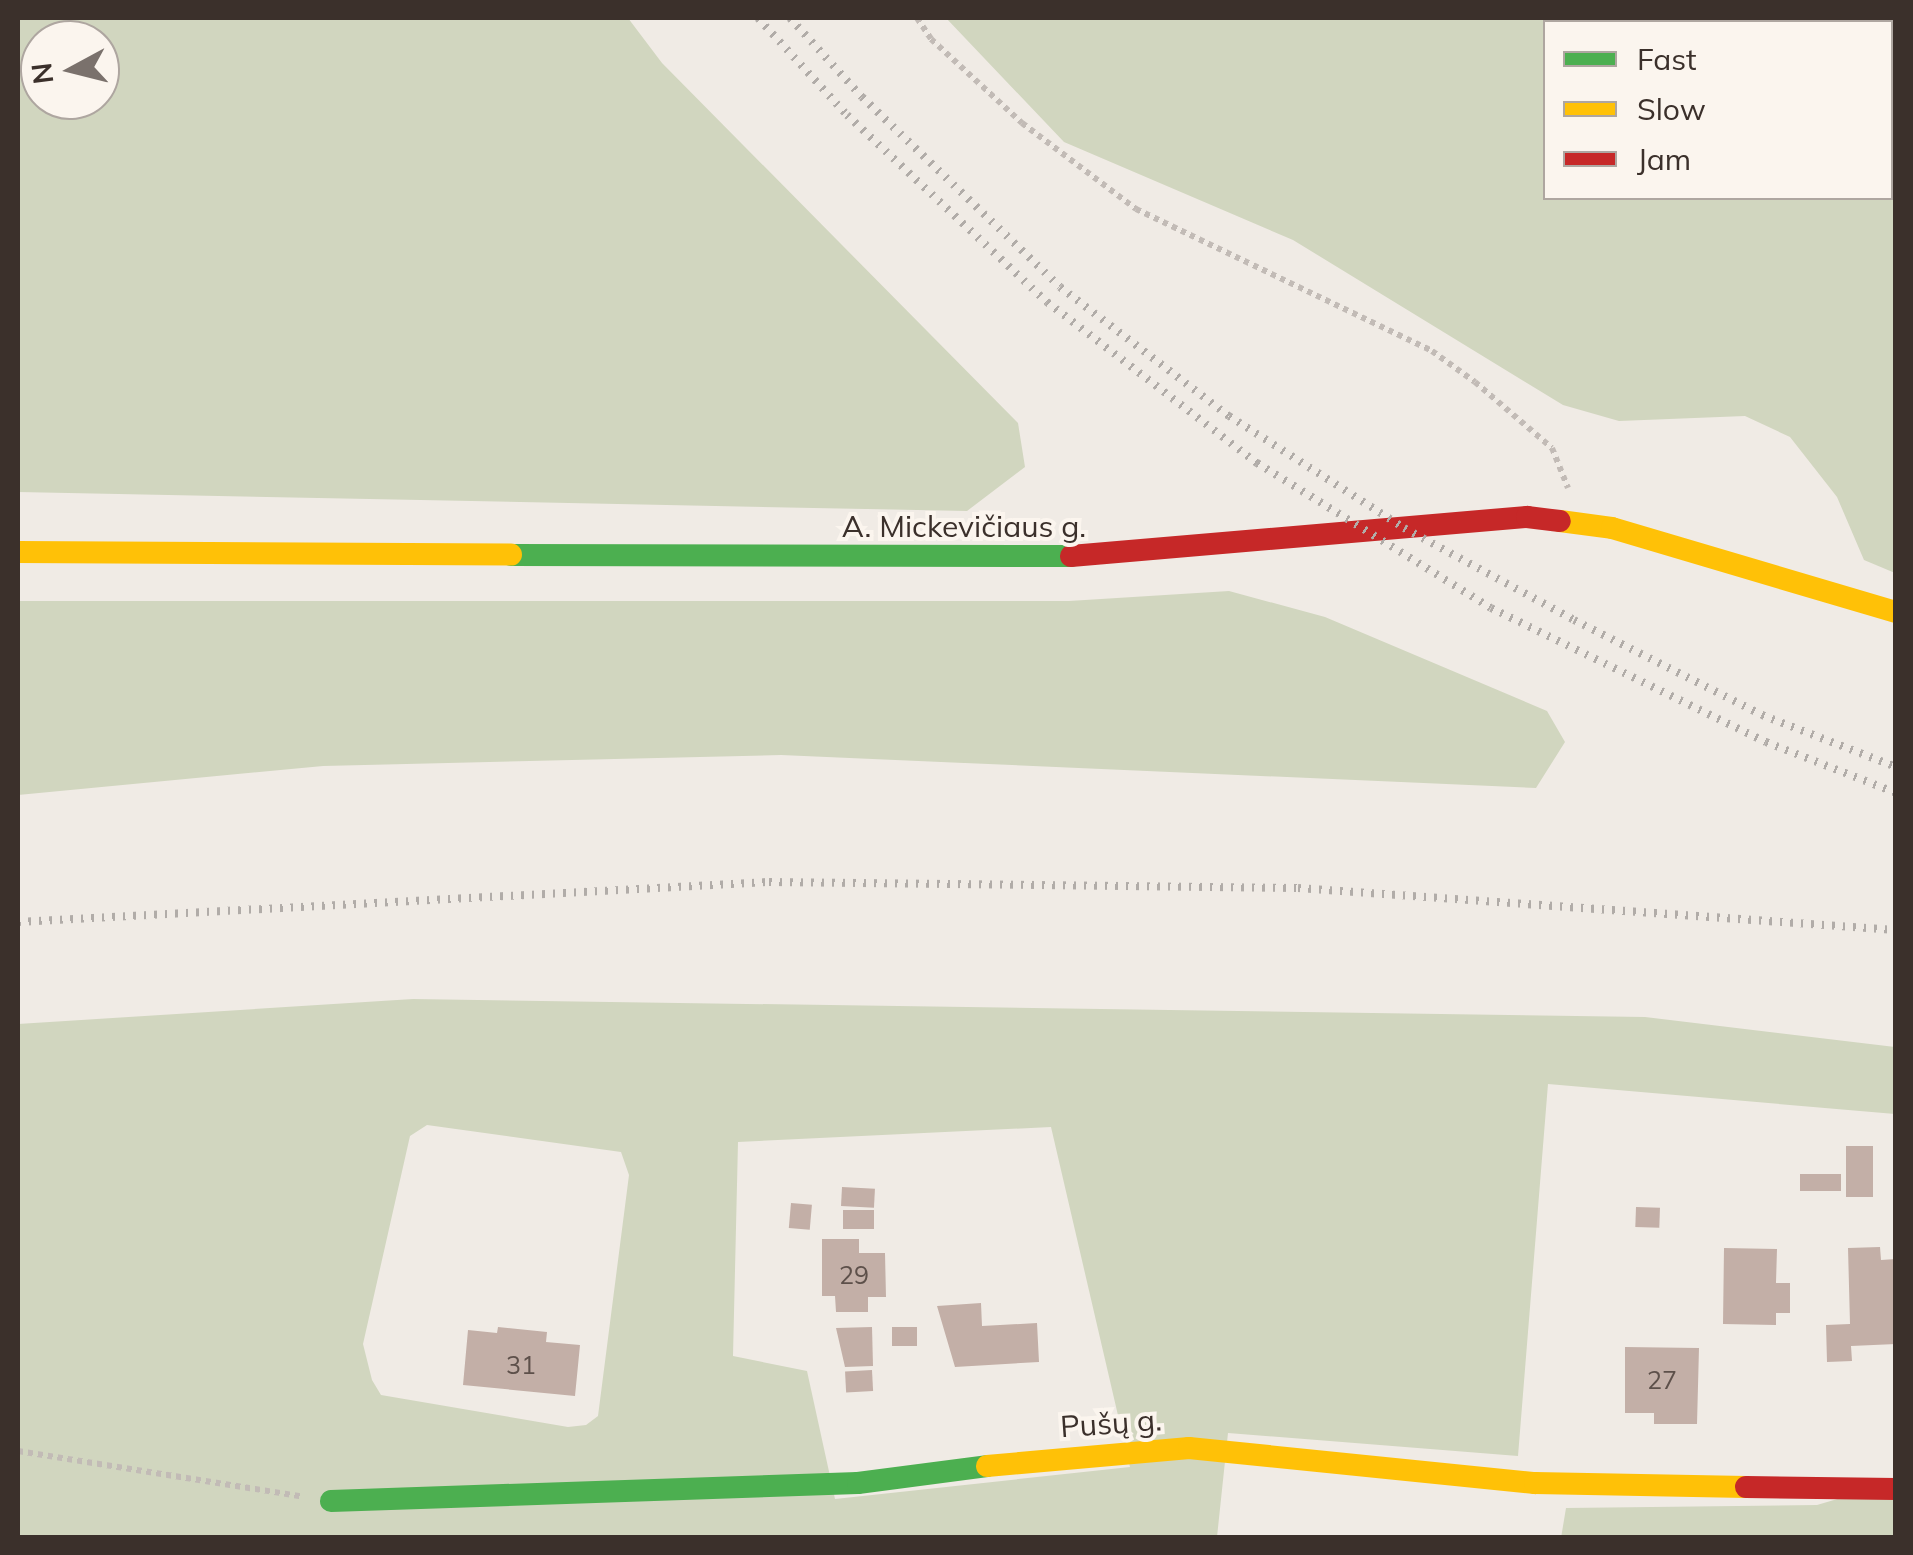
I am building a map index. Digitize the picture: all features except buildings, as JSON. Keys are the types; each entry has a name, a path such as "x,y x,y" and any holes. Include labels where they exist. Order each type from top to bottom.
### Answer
{"main road":[{"name":"A. Mickevičiaus g.","path":"18,552 1031,558 1274,543 1484,518 1566,519 1896,612"},
{"name":"Pušų g.","path":"330,1501 858,1483 1059,1456 1188,1448 1535,1483 1896,1489"}],"path":[{"path":"917,18 931,39 1022,123 1136,209 1432,351 1519,414 1566,473 1566,519"},
{"path":"18,1451 330,1501"}],"green space":[{"path":"18,18 628,18 662,63 1018,423 1025,467 967,511 18,492"},
{"path":"946,18 1895,18 1895,573 1864,560 1837,497 1790,437 1745,416 1619,421 1563,405 1293,240 1064,142"},
{"path":"1229,591 1325,617 1547,711 1565,742 1536,788 781,755 323,766 18,795 18,601 1069,601"},
{"path":"413,999 1645,1017 1895,1047 1895,1114 1548,1084 1518,1456 1228,1433 1217,1537 18,1538 18,1024","holes":["427,1125 621,1152 629,1175 598,1416 586,1425 568,1427 381,1395 372,1380 363,1344 410,1136","1051,1127 1130,1467 835,1499 807,1371 733,1356 738,1142"]},
{"path":"1895,1482 1895,1537 1561,1538 1566,1508 1817,1505"}],"railway":[{"path":"758,18 847,115 1047,302 1257,463 1491,608 1766,742 1896,793"},
{"path":"790,18 862,97 1060,287 1229,416 1404,528 1574,620 1762,715 1896,767"},
{"path":"18,922 769,882 1298,888 1896,930"}],"traffic: fast":[{"path":"511,555 1071,556"},
{"path":"331,1501 858,1483 987,1466"}],"traffic: slow":[{"path":"1560,521 1612,528 1896,612"},
{"path":"18,552 511,555"},
{"path":"987,1466 1189,1448 1535,1483 1746,1487"}],"traffic: jam":[{"path":"1071,556 1527,517 1560,521"},
{"path":"1746,1487 1896,1489"}]}
